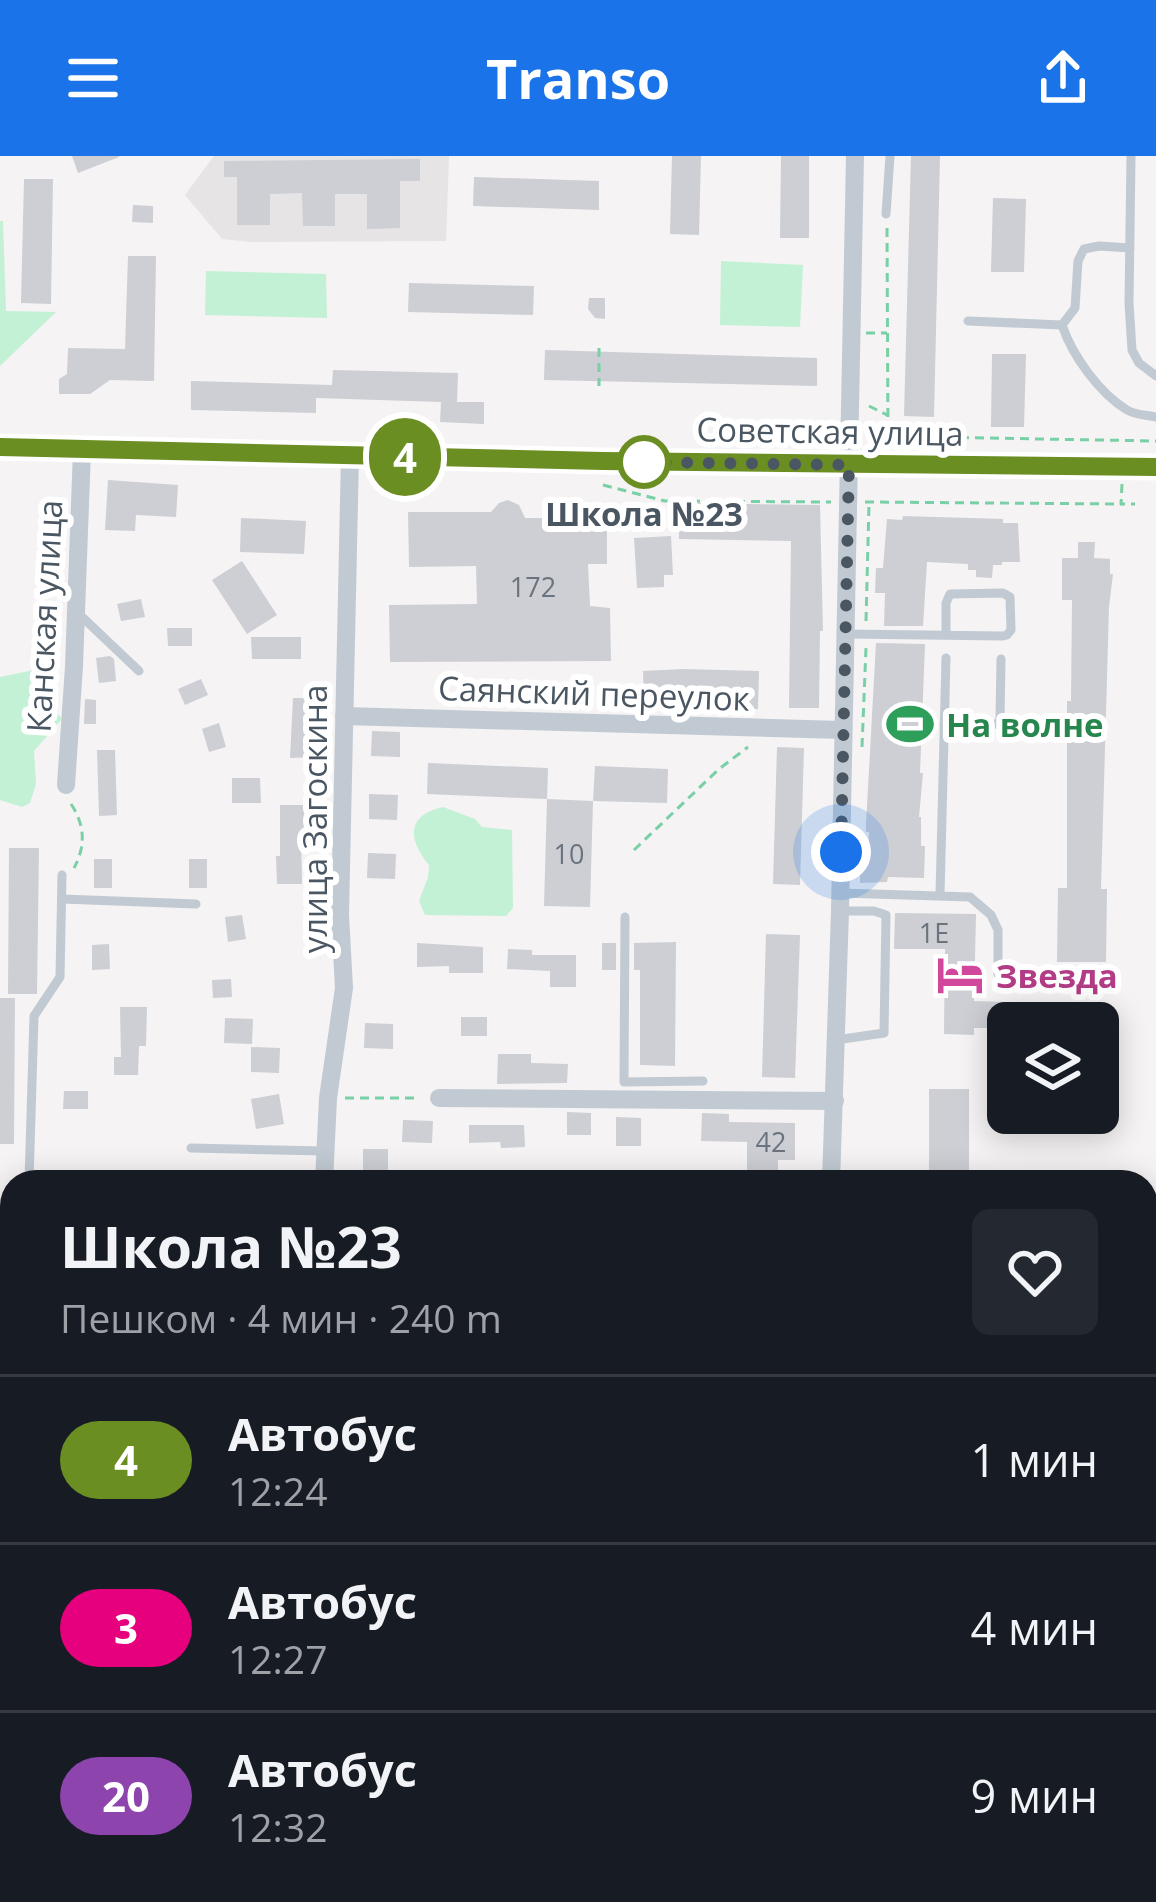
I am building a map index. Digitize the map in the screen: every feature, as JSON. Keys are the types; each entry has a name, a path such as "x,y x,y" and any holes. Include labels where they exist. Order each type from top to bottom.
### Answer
{"main road":[{"name":"Советская улица","path":"0,447 1156,467"}],"street":[{"path":"832,1170 855,156"},
{"name":"Канская улица","path":"65,785 82,450"},
{"name":"улица Загоскина","path":"324,1170 328,1098 344,988 340,915 350,456"},
{"name":"Саянский переулок","path":"344,716 842,730"},
{"path":"440,1098 835,1101"}],"lane":[{"path":"886,214 890,156"},
{"path":"1131,156 1132,350 1139,363 1156,376"},
{"path":"1062,325 1075,308 1078,261 1084,249 1130,248"},
{"path":"968,321 1062,325"},
{"path":"1062,325 1070,350 1100,385 1130,412 1156,416"},
{"path":"845,634 946,635 1007,635 1010,597 1003,593 950,594 946,635"},
{"path":"76,611 139,670"},
{"path":"940,895 946,658"},
{"path":"944,725 997,724 1001,658"},
{"path":"29,1170 34,1016 59,976 62,874"},
{"path":"840,902 970,897 991,915 998,930 998,974"},
{"path":"62,899 196,904"},
{"path":"836,1040 884,1033 886,915 840,902"},
{"path":"625,916 624,1082 704,1081"},
{"path":"191,1148 325,1151"}],"path":[{"path":"886,214 888,436"},
{"path":"599,348 599,386"},
{"path":"850,436 1156,441"},
{"path":"862,752 868,502"},
{"path":"634,850 751,745"},
{"path":"62,874 74,868 82,854 82,829 66,798 65,785"},
{"path":"328,1098 440,1098"}],"shaded area":[{"path":"214,156 449,156 446,241 222,239 185,195"}],"green space":[{"path":"0,221 6,311 56,312 0,366"},
{"path":"721,261 803,265 800,327 720,325"},
{"path":"206,271 326,274 327,318 205,315"},
{"path":"44,668 57,687 47,700 62,719 34,751 36,784 30,803 22,807 0,800 0,677"},
{"path":"443,807 475,819 482,827 512,830 513,908 506,916 425,915 419,901 429,865 417,846 414,829 423,816"}],"building":[{"path":"72,156 119,156 119,157 78,173"},
{"path":"672,156 701,156 699,235 670,234"},
{"path":"781,156 809,156 809,238 780,238"},
{"path":"911,156 940,156 934,417 904,416"},
{"path":"420,159 420,181 400,181 400,228 367,229 367,194 335,194 335,226 303,226 302,193 270,194 270,225 237,225 237,177 224,177 224,161"},
{"path":"474,177 599,181 599,210 473,206"},
{"path":"24,179 53,179 51,304 21,303"},
{"path":"993,198 1026,199 1024,272 991,272"},
{"path":"133,205 153,206 153,223 132,222"},
{"path":"128,256 156,256 154,381 110,380 90,394 59,394 59,379 67,374 68,348 125,349"},
{"path":"409,283 534,286 533,315 408,312"},
{"path":"589,298 605,298 605,319 595,318 588,309"},
{"path":"545,350 817,358 817,386 544,380"},
{"path":"992,354 1026,354 1024,427 991,427"},
{"path":"333,370 458,373 457,402 484,402 484,424 440,422 441,402 316,398 316,413 191,410 191,381 332,385"},
{"path":"108,480 178,485 176,517 136,515 135,531 105,530"},
{"path":"508,500 519,505 525,518 607,518 607,564 588,564 590,606 610,608 611,661 390,662 389,605 477,604 476,566 409,567 408,512 491,512"},
{"path":"679,503 820,505 823,631 819,708 789,708 791,541 679,539"},
{"path":"903,516 1018,523 1020,562 993,565 992,578 976,577 976,570 968,570 968,564 927,562 923,626 884,626 885,593 875,593 876,568 883,568 887,519 902,520"},
{"path":"241,518 306,521 304,554 240,552"},
{"path":"671,536 673,575 664,575 664,587 637,588 634,538"},
{"path":"1078,542 1095,542 1094,558 1110,559 1113,574 1101,889 1107,889 1106,962 1057,962 1058,888 1067,888 1067,701 1071,701 1072,600 1062,600 1062,558 1078,558"},
{"path":"242,561 277,615 247,634 212,580"},
{"path":"141,599 145,617 121,621 117,604"},
{"path":"167,628 192,628 192,646 168,646"},
{"path":"251,637 301,637 301,659 252,659"},
{"path":"876,643 925,644 919,817 921,846 925,846 924,878 888,877 887,882 860,883 860,857 868,857"},
{"path":"110,656 116,681 99,683 96,658"},
{"path":"643,671 759,671 758,709 682,707 682,695 657,695 657,704 644,704"},
{"path":"201,679 208,695 185,705 178,689"},
{"path":"293,698 317,698 315,757 290,758"},
{"path":"85,699 96,700 96,724 84,724"},
{"path":"219,723 226,747 209,752 202,729"},
{"path":"372,731 400,732 400,757 371,756"},
{"path":"777,747 804,748 800,885 773,884"},
{"path":"97,750 115,750 117,815 99,816"},
{"path":"428,763 548,768 547,799 427,794"},
{"path":"595,766 668,769 667,803 593,801"},
{"path":"232,778 260,778 261,803 232,803"},
{"path":"369,794 398,795 397,820 369,819"},
{"path":"547,799 593,801 590,907 544,906"},
{"path":"280,805 304,805 302,884 277,884"},
{"path":"9,848 39,848 37,994 8,994"},
{"path":"368,853 396,854 395,879 367,878"},
{"path":"94,859 112,859 112,888 94,888"},
{"path":"189,859 207,859 207,888 189,888"},
{"path":"895,913 976,914 974,1001 1006,1002 987,1002 987,1028 974,1028 974,1035 944,1034 945,949 894,949"},
{"path":"242,915 246,939 228,942 225,917"},
{"path":"766,934 800,935 795,1078 762,1077"},
{"path":"676,942 675,1066 640,1065 640,970 634,970 634,943"},
{"path":"417,943 483,947 483,973 449,973 449,966 417,967"},
{"path":"602,943 616,943 616,970 602,970"},
{"path":"109,944 110,969 92,970 92,945"},
{"path":"508,949 532,950 532,955 576,955 576,987 550,987 550,971 507,969"},
{"path":"231,979 232,997 213,998 212,980"},
{"path":"0,998 15,998 14,1144 0,1144"},
{"path":"120,1007 147,1007 146,1046 139,1046 138,1075 114,1075 114,1057 121,1057"},
{"path":"461,1017 487,1017 487,1036 461,1036"},
{"path":"225,1018 253,1019 252,1044 224,1043"},
{"path":"365,1023 393,1024 393,1049 364,1048"},
{"path":"251,1047 280,1048 279,1073 251,1072"},
{"path":"498,1054 531,1054 531,1063 568,1064 567,1083 497,1084"},
{"path":"929,1089 969,1089 969,1170 929,1170"},
{"path":"64,1091 88,1091 88,1109 63,1109"},
{"path":"279,1094 284,1124 256,1129 251,1099"},
{"path":"567,1112 591,1113 591,1135 567,1135"},
{"path":"702,1113 729,1114 729,1122 795,1123 795,1160 778,1160 778,1170 747,1170 747,1142 701,1141"},
{"path":"616,1117 641,1118 641,1146 616,1146"},
{"path":"403,1120 433,1121 432,1143 402,1142"},
{"path":"469,1125 524,1125 525,1147 469,1143"},
{"path":"363,1149 388,1149 388,1170 363,1170"}],"bus line":[{"name":"4","path":"0,447 1156,467"}],"place":[{"name":"Школа №23","path":"644,462"},
{"name":"На волне","path":"910,724"},
{"name":"Звезда","path":"960,975"}],"route":[{"path":"644,462 849,465 841,852"}]}
